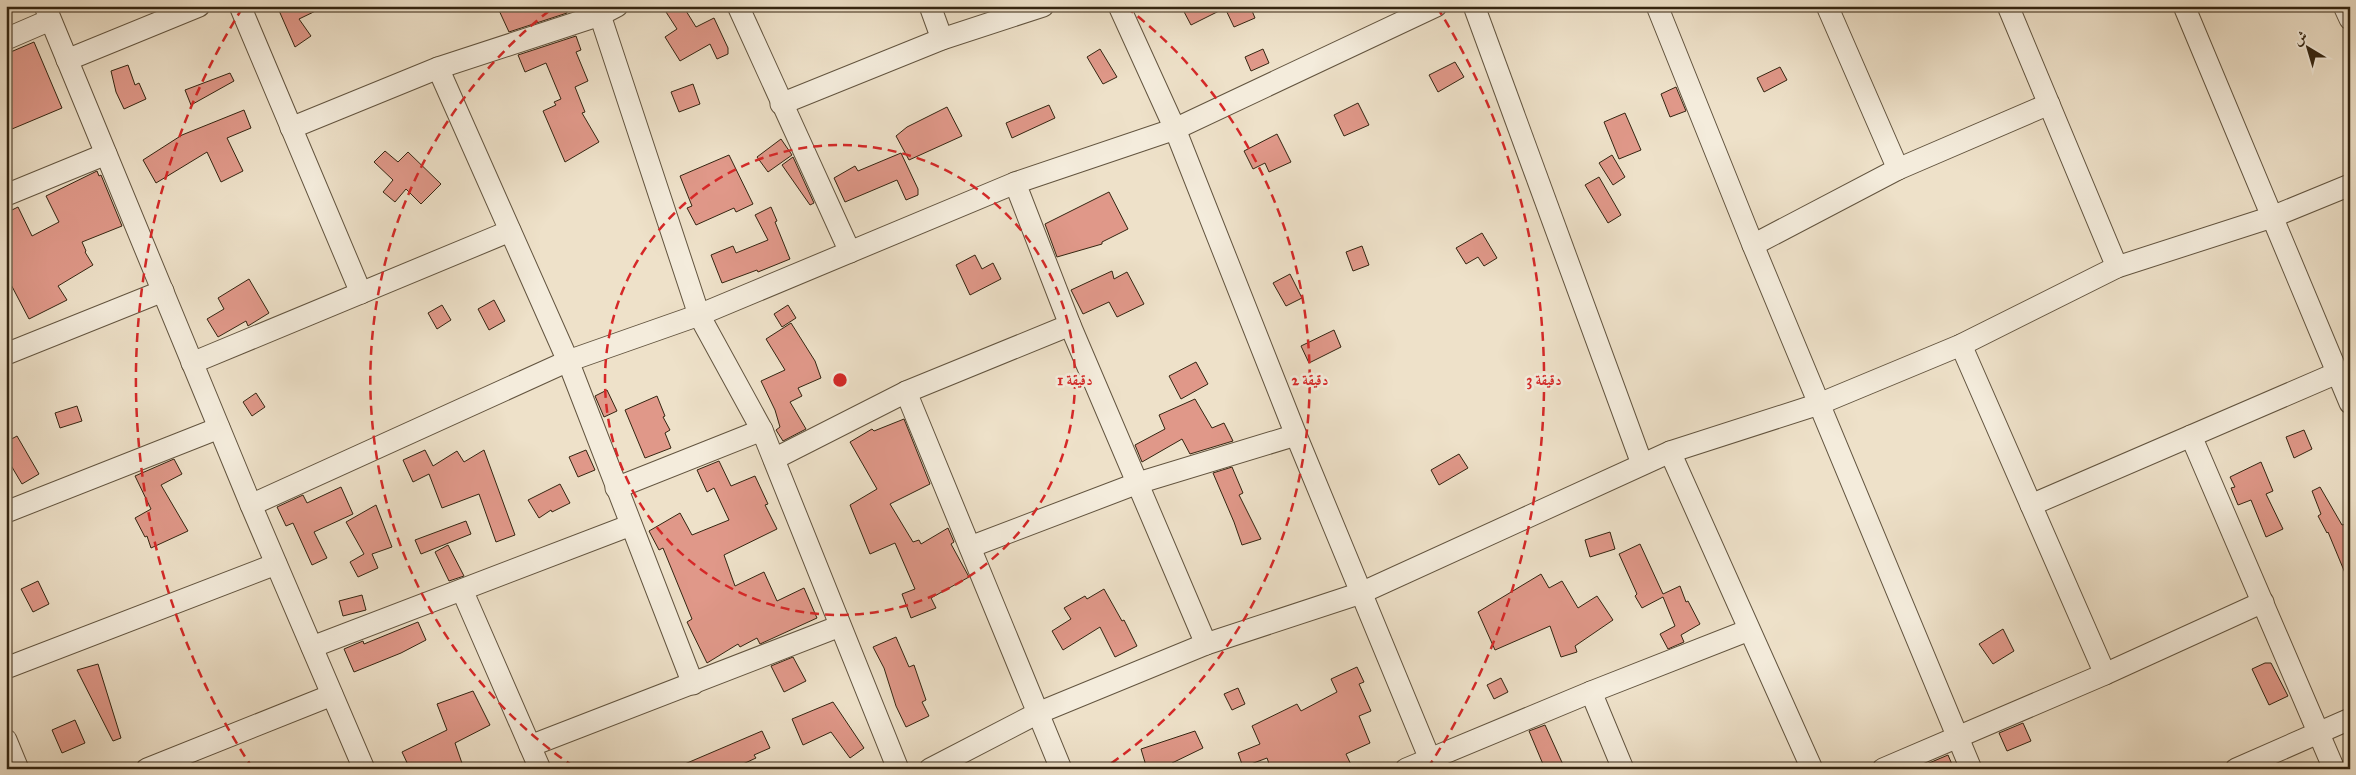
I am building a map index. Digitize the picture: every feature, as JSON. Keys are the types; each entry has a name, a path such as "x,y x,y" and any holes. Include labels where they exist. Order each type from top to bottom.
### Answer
{"street":[{"path":"67,60 199,6"},
{"path":"240,6 361,293"},
{"path":"738,6 850,252"},
{"path":"930,6 942,39"},
{"path":"781,104 942,39 1043,6"},
{"path":"1119,6 1175,129 1296,435 1432,764"},
{"path":"251,505 568,361 699,315 1015,183 1175,129 1436,6"},
{"path":"1474,6 1642,464"},
{"path":"1657,6 1753,245 1971,769"},
{"path":"1827,6 1898,169"},
{"path":"2008,6 2117,268"},
{"path":"2184,6 2350,403"},
{"path":"2344,6 2350,19"},
{"path":"291,128 438,68 605,9 699,315 762,430 898,769"},
{"path":"6,39 48,13 251,505 364,769"},
{"path":"438,68 568,361 693,684"},
{"path":"1753,245 1898,169 2049,104"},
{"path":"6,195 106,154"},
{"path":"1015,183 1070,324 1206,644"},
{"path":"930,769 1038,713 1206,644 1361,593 1670,452 1819,404 1961,345 2117,268 2272,217 2350,185"},
{"path":"192,362 510,231"},
{"path":"6,354 163,291"},
{"path":"774,460 906,392 1070,324"},
{"path":"1961,345 2106,674"},
{"path":"2031,505 2337,374"},
{"path":"906,392 1061,769"},
{"path":"6,512 219,428"},
{"path":"616,488 762,430"},
{"path":"970,547 1138,483 1296,435"},
{"path":"2191,436 2334,769"},
{"path":"1670,452 1812,769"},
{"path":"312,648 631,525"},
{"path":"6,668 276,564"},
{"path":"462,590 540,769"},
{"path":"1883,769 2106,674 2263,602"},
{"path":"530,746 840,626"},
{"path":"1406,769 1432,764 1591,692 1749,630"},
{"path":"1591,692 1623,769"},
{"path":"147,769 332,695"},
{"path":"2236,769 2350,719"},
{"path":"6,740 18,769"}],"building":[{"path":"277,6 326,6 299,19 311,36 295,47"},
{"path":"497,6 565,6 567,13 509,32"},
{"path":"676,6 683,6 696,27 714,18 728,48 728,54 717,59 710,44 680,61 665,37 677,29 666,12"},
{"path":"1181,6 1250,6 1255,18 1234,27 1225,8 1191,25"},
{"path":"576,36 581,50 576,52 588,81 575,87 585,112 582,113 599,142 565,162 543,111 556,105 554,102 561,99 546,63 525,72 518,55"},
{"path":"34,42 62,108 12,129 6,118 6,54"},
{"path":"1100,49 1117,77 1103,84 1087,57"},
{"path":"1263,49 1269,63 1251,71 1245,57"},
{"path":"1455,62 1464,77 1438,92 1429,75"},
{"path":"128,65 135,85 139,83 146,99 124,109 116,92 111,71"},
{"path":"1780,67 1787,80 1764,92 1757,78"},
{"path":"230,73 234,81 191,105 185,90"},
{"path":"693,84 700,104 679,112 671,92"},
{"path":"1676,87 1686,111 1670,117 1661,94"},
{"path":"1358,103 1369,125 1344,136 1334,115"},
{"path":"1049,105 1055,118 1012,138 1006,123"},
{"path":"947,107 962,136 909,160 896,136 907,127"},
{"path":"244,110 251,128 227,138 243,171 221,182 207,152 156,183 143,160 182,135"},
{"path":"1625,113 1641,150 1619,159 1604,122"},
{"path":"1277,134 1291,162 1269,172 1265,163 1253,169 1244,151"},
{"path":"781,139 792,155 768,172 757,157"},
{"path":"385,151 398,162 408,152 441,184 421,204 406,189 395,202 383,192 393,180 374,162"},
{"path":"901,153 918,189 918,195 906,200 897,180 845,202 834,178 855,166 858,171"},
{"path":"729,155 753,204 736,212 734,208 696,225 687,208 692,206 680,176"},
{"path":"1612,155 1625,177 1613,185 1599,163"},
{"path":"793,157 814,203 810,205 782,165"},
{"path":"97,171 99,176 101,175 122,226 82,242 85,252 93,265 58,286 67,300 29,319 6,275 6,213 18,207 32,236 59,222 46,196"},
{"path":"1599,177 1621,215 1608,223 1585,185"},
{"path":"1109,192 1128,229 1102,242 1102,244 1057,257 1045,224"},
{"path":"771,207 790,259 758,272 757,270 722,283 711,255 733,246 736,253 768,240 755,215"},
{"path":"1482,233 1497,258 1484,266 1478,257 1466,264 1456,248"},
{"path":"1362,246 1369,265 1353,271 1346,252"},
{"path":"975,255 982,269 993,263 1001,279 970,295 956,265"},
{"path":"1112,271 1114,279 1127,272 1144,304 1117,317 1109,302 1083,314 1071,290"},
{"path":"1290,274 1302,298 1286,306 1273,283"},
{"path":"249,279 269,313 248,326 246,321 218,337 207,319 224,309 218,298"},
{"path":"494,300 505,321 489,330 478,309"},
{"path":"442,305 451,320 437,329 428,313"},
{"path":"788,305 796,318 782,327 774,314"},
{"path":"791,323 815,361 821,378 798,388 802,396 790,402 806,429 783,441 776,430 780,427 775,410 761,381 785,370 766,339"},
{"path":"1334,330 1341,347 1309,363 1301,346"},
{"path":"1196,362 1208,384 1181,399 1169,376"},
{"path":"607,390 617,411 604,417 595,396"},
{"path":"256,393 265,407 252,416 243,402"},
{"path":"657,396 665,416 663,417 670,430 665,433 671,448 645,458 625,410"},
{"path":"1195,399 1212,428 1224,423 1233,441 1190,454 1182,439 1142,462 1135,445 1165,429 1159,415"},
{"path":"77,406 82,421 60,428 55,413"},
{"path":"904,419 930,484 890,504 913,542 919,540 921,544 948,528 954,542 951,544 969,577 931,598 936,608 911,618 902,594 915,589 895,543 870,554 850,505 877,489 850,442 872,429 874,431"},
{"path":"2304,430 2312,449 2294,458 2286,437"},
{"path":"17,436 39,474 22,484 6,457 6,442"},
{"path":"425,450 433,466 457,451 464,462 484,450 515,535 496,542 479,494 442,508 429,474 413,482 403,460"},
{"path":"586,450 595,470 578,477 569,457"},
{"path":"1459,454 1468,468 1439,485 1431,470"},
{"path":"174,459 182,474 161,485 188,531 151,548 147,536 145,537 135,518 151,509 135,476"},
{"path":"719,461 731,486 755,476 768,504 765,505 777,529 724,555 735,586 764,572 777,601 804,588 817,618 760,644 757,638 740,647 738,644 707,663 687,622 692,619 663,548 659,550 649,531 680,513 692,535 729,520 714,488 707,492 697,470"},
{"path":"2261,462 2273,491 2266,494 2283,529 2266,537 2251,500 2238,505 2231,488 2235,487 2230,477"},
{"path":"1232,467 1243,493 1239,495 1261,539 1242,545 1213,473"},
{"path":"560,484 570,503 552,512 551,510 539,518 528,500"},
{"path":"341,487 353,514 314,532 327,558 312,565 293,523 286,526 277,507 303,495 307,503"},
{"path":"2320,487 2342,525 2350,523 2350,585 2328,532 2318,516 2321,514 2312,491"},
{"path":"376,505 392,547 372,554 378,568 358,577 350,562 364,554 346,522"},
{"path":"466,521 471,534 421,554 415,540"},
{"path":"1610,532 1615,549 1590,557 1585,540"},
{"path":"1640,544 1663,594 1680,586 1686,602 1688,601 1700,624 1681,635 1684,642 1668,649 1660,634 1675,626 1663,597 1642,608 1635,596 1637,594 1619,554"},
{"path":"448,545 464,576 449,581 435,552"},
{"path":"1541,574 1549,588 1562,581 1578,608 1597,596 1613,620 1575,646 1577,652 1561,657 1550,626 1495,650 1478,612"},
{"path":"38,581 49,604 33,612 21,589"},
{"path":"1104,589 1122,621 1124,620 1137,646 1115,657 1100,627 1063,650 1052,631 1071,619 1064,608 1085,596 1087,599"},
{"path":"362,595 366,610 343,616 339,601"},
{"path":"418,622 426,640 401,653 354,672 344,649 363,641 364,644"},
{"path":"2003,629 2014,651 1993,664 1979,644"},
{"path":"896,637 909,667 914,665 926,700 922,702 929,716 906,727 896,706 884,668 873,647"},
{"path":"793,657 806,681 784,692 771,666"},
{"path":"2265,663 2271,663 2288,696 2269,705 2252,669"},
{"path":"98,664 121,738 113,741 77,670"},
{"path":"1357,667 1364,682 1359,684 1371,711 1359,716 1370,743 1346,754 1353,769 1271,769 1267,758 1243,767 1238,753 1260,744 1252,726 1297,704 1301,711 1337,692 1331,679"},
{"path":"1501,678 1508,692 1494,699 1487,685"},
{"path":"1238,688 1245,704 1232,710 1224,694"},
{"path":"473,691 490,725 455,743 464,769 410,769 402,752 447,730 437,704"},
{"path":"833,702 864,748 850,758 831,732 803,745 792,719"},
{"path":"75,720 85,743 62,753 52,730"},
{"path":"2023,723 2031,741 2007,751 1999,733"},
{"path":"1545,725 1565,769 1545,769 1529,731"},
{"path":"762,731 770,748 754,755 756,758 732,769 673,769"},
{"path":"1195,731 1203,748 1172,763 1174,769 1147,769 1141,749"},
{"path":"1948,755 1954,769 1915,769"}]}
